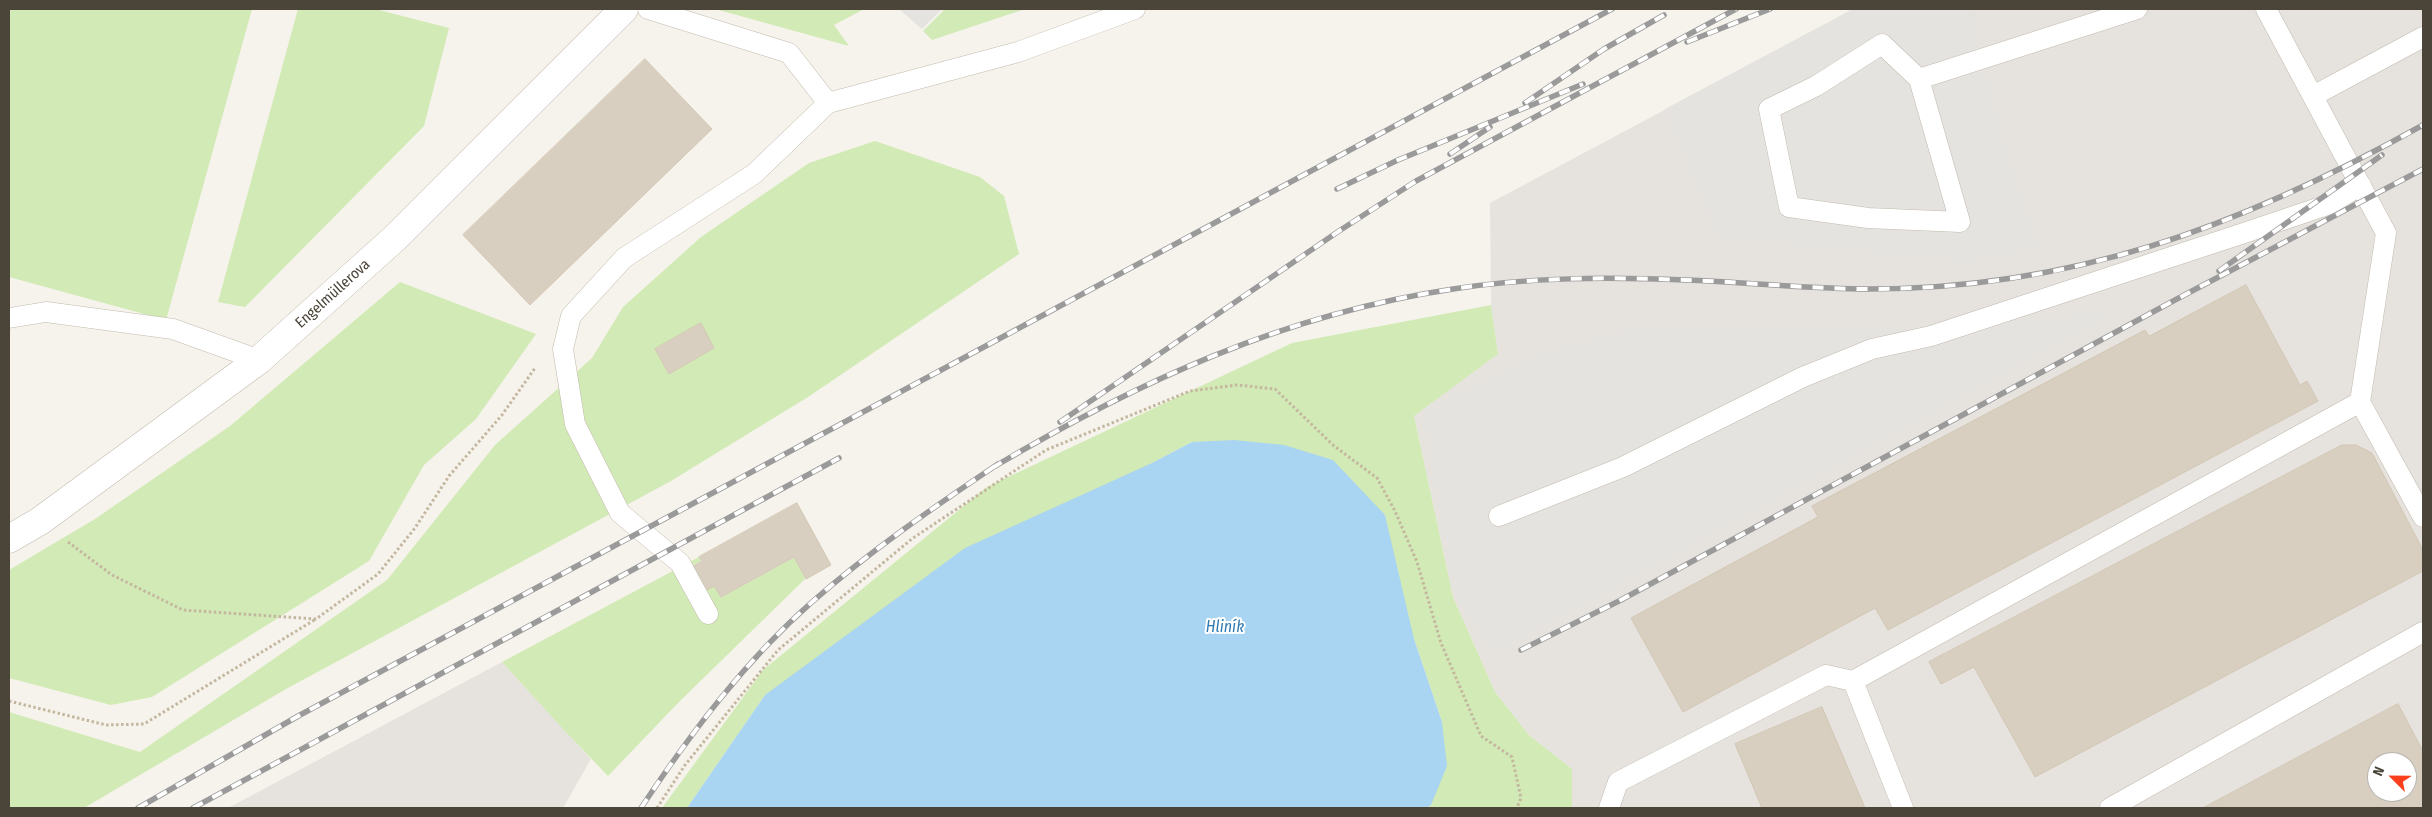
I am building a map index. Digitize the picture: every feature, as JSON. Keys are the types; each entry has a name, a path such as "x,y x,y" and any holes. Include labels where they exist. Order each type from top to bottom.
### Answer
{"street":[{"name":"Engelmüllerova","path":"9,539 40,521 259,360 395,238 624,9"}],"lane":[{"path":"648,9 789,53 828,103"},
{"path":"708,614 680,563 620,513 575,424 563,348 571,316 624,258 754,174 828,103 1018,52 1135,9"},
{"path":"1919,79 2137,9"},
{"path":"2266,9 2386,233 2360,402 2423,517"},
{"path":"2313,96 2423,37"},
{"path":"1882,44 1919,79 1960,222 1868,218 1789,207 1769,109 1816,86 1882,44"},
{"path":"1499,516 1623,467 1802,377 1872,349 1931,336 2244,233 2330,204 2361,185"},
{"path":"9,318 46,312 173,329 259,360"},
{"path":"1609,808 1618,782 1826,675 1854,681 2360,402"},
{"path":"2110,808 2423,632"},
{"path":"1854,681 1903,808"}],"path":[{"path":"9,701 106,725 144,724 316,619 378,574 416,528 449,476 502,415 540,362"},
{"path":"657,808 685,765 778,650 913,538 1046,450 1190,391 1237,385 1275,389 1333,445 1377,478 1396,511 1417,562 1441,643 1481,736 1512,757 1521,798 1518,808"},
{"path":"40,521 112,575 183,610 316,619"}],"shaded area":[{"path":"899,9 942,9 922,29"},
{"path":"1853,9 1970,9 2008,156 2038,247 1971,262 1718,237 1665,109"},
{"path":"1854,9 2423,9 2423,808 1572,808 1572,769 1529,735 1495,692 1453,597 1414,416 1498,354 1491,305 1490,203"},
{"path":"2115,312 1495,653 1452,591 1424,409 1544,352 1630,329 1922,328"},
{"path":"502,662 591,759 563,808 228,808"}],"green space":[{"path":"9,9 252,9 166,320 9,277"},
{"path":"298,9 375,9 449,28 424,126 245,307 218,302"},
{"path":"715,9 864,9 834,25 849,46"},
{"path":"945,9 1025,9 932,40 923,31"},
{"path":"875,141 980,177 1004,196 1019,254 808,397 671,481 286,689 84,808 9,808 9,712 140,752 387,580 495,445 592,358 623,307 701,237 809,163","holes":["700,324 714,348 669,374 655,349"]},
{"path":"400,282 536,334 476,419 424,465 369,561 152,697 111,705 9,678 9,570 95,519 230,426"},
{"path":"1491,305 1498,354 1414,416 1453,597 1495,692 1529,735 1572,769 1572,808 1426,808 1431,805 1442,722 1414,639 1192,442 1152,463 765,695 687,808 662,808 763,670 987,487 1292,343"},
{"path":"699,557 701,561 692,566 705,591 714,586 721,597 795,557 805,579 680,701 608,776 502,662"}],"water":[{"name":"Hliník","path":"1234,440 1284,445 1333,460 1385,515 1414,639 1442,722 1447,766 1431,805 1426,808 687,808 765,695 965,548 1152,463 1192,442"}],"building":[{"path":"645,59 712,129 530,305 463,235"},
{"path":"2246,285 2300,385 2307,381 2318,401 1888,630 1875,608 1683,712 1631,618 1818,517 1812,506 2145,330 2149,336"},
{"path":"701,323 714,348 669,374 655,349"},
{"path":"2342,445 2356,445 2372,453 2423,550 2423,571 2035,777 1974,667 1941,684 1929,662"},
{"path":"797,503 831,565 806,579 794,557 721,597 714,586 705,591 692,567 702,561 699,557"},
{"path":"2398,704 2423,751 2423,808 2203,808"},
{"path":"1822,707 1865,808 1762,808 1735,744"}],"railway":[{"path":"138,808 300,715 1612,9"},
{"path":"1060,422 1339,231 1416,181 1736,9"},
{"path":"1687,42 1770,9"},
{"path":"1525,103 1604,49 1664,15"},
{"path":"1337,189 1398,160 1583,84"},
{"path":"992,468 1102,407 1157,380 1272,334 1330,315 1391,300 1482,285 1540,280 1628,278 1859,289 1936,287 2011,278 2082,265 2152,246 2221,222 2288,194 2423,125"},
{"path":"1450,154 1490,127"},
{"path":"2219,271 2382,155"},
{"path":"1521,650 1619,601 2175,300 2423,169"},
{"path":"193,808 839,458"},
{"path":"641,808 679,753 720,699 787,625 834,583 879,547 998,464"}]}
